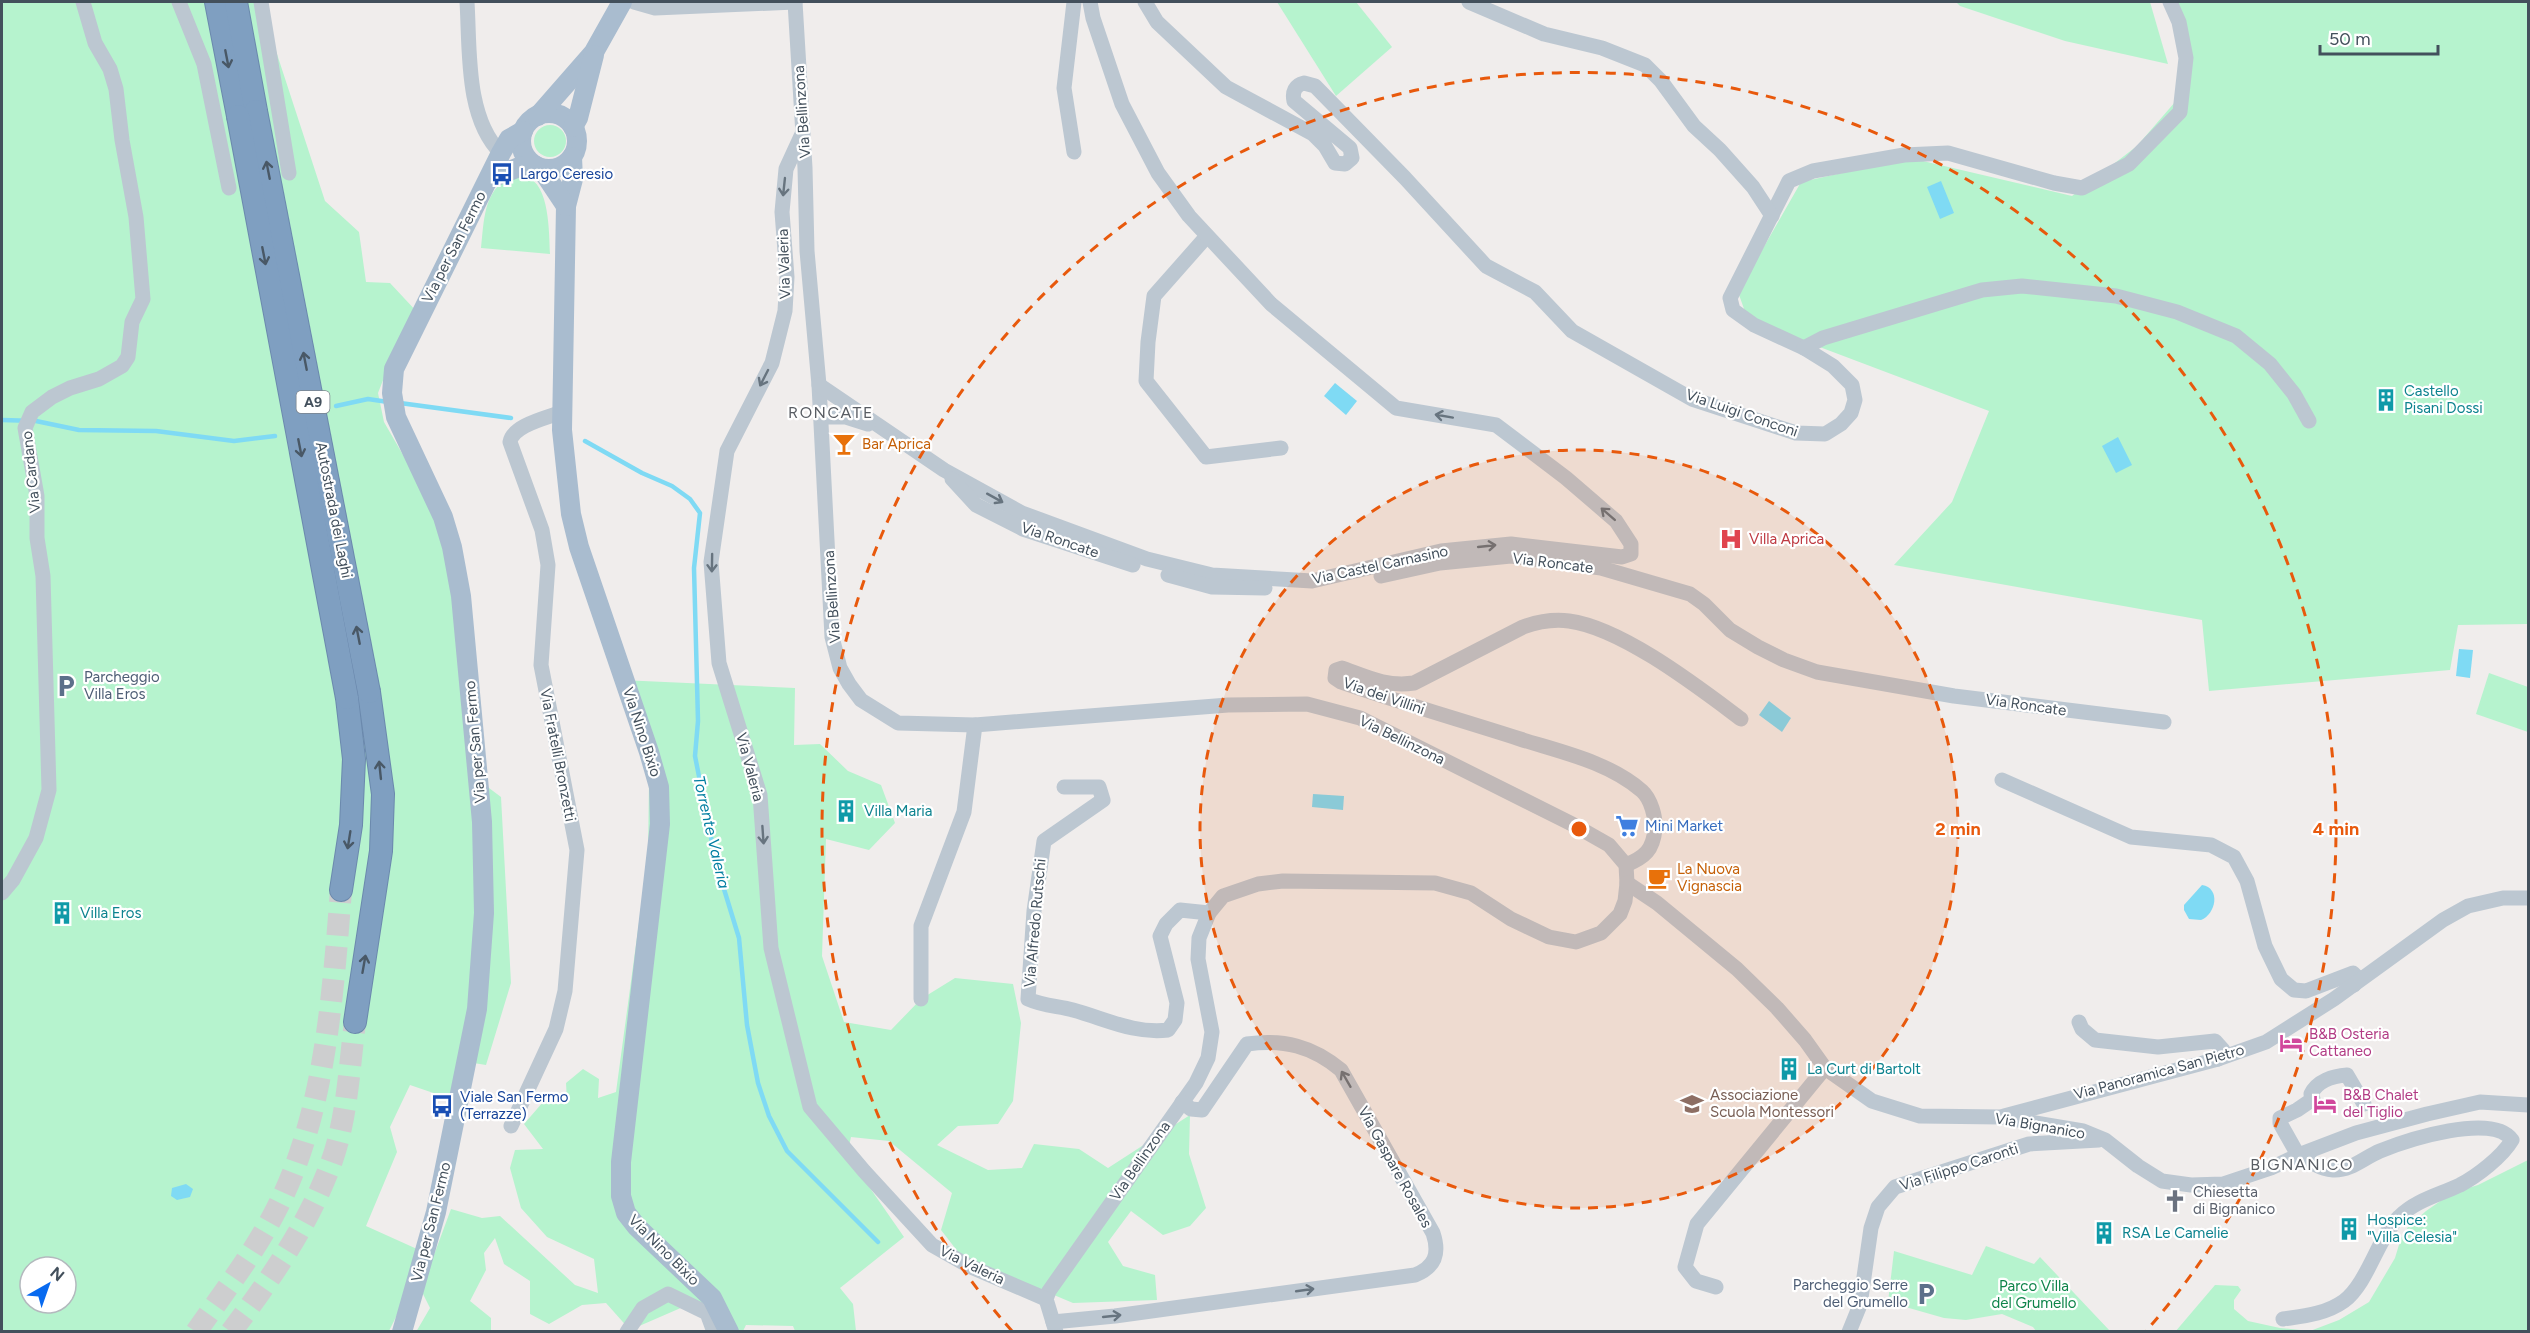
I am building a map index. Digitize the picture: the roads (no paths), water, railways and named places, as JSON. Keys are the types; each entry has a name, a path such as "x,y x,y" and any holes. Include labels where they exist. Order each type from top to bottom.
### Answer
{"highway":[{"name":"Autostrada dei Laghi","path":"216,2 247,113 369,692 383,794 381,851 355,1022"},
{"name":"Autostrada dei Laghi","path":"236,2 247,113 347,698 354,759 351,825 341,890"}],"main road":[{"path":"566,206 546,176 524,153 521,139 523,131 594,52 622,2"},
{"path":"573,128 578,118 594,52"},
{"path":"536,166 546,169 556,168 572,157 577,143 573,128 559,116 546,113 538,116"},
{"name":"Via per San Fermo","path":"402,1332 436,1212 477,1009 484,913 482,822 461,596 454,557 442,517 396,417 392,393 394,369 501,153 509,139 523,131"},
{"name":"Via Nino Bixio","path":"572,157 573,178 566,206 562,412 565,470 571,514 579,547 650,752 659,787 660,824 621,1162 621,1196 626,1213 637,1227 712,1298 729,1332"},
{"name":"Via per San Fermo","path":"489,179 519,168 536,166"}],"street":[{"name":"Via Cardano","path":"2,893 13,880 36,838 49,790 43,576 37,538 37,496 25,428 32,412 70,388 99,379 117,371 122,366 128,357 132,322 142,299 136,217 122,140 116,89 110,69 95,43 83,2"},
{"path":"179,2 204,64 229,188"},
{"path":"261,2 289,173"},
{"path":"467,2 474,98 489,141 501,153"},
{"path":"634,2 655,8 795,2"},
{"name":"Via Bellinzona","path":"795,2 807,250 819,385 832,637 840,668 861,700 898,723 975,724 1228,705 1307,704 1360,718 1563,820 1609,845 1626,865 1628,883 1625,901 1612,925 1601,933 1576,942 1549,938 1511,919 1471,893 1435,883 1283,881 1258,884 1223,896 1209,913 1199,938 1198,959 1212,1032 1208,1058 1196,1083 1056,1281 1046,1299"},
{"path":"1074,2 1064,88 1074,152"},
{"name":"Via Castel Carnasino","path":"819,385 944,470 1022,513 1147,559 1212,575 1312,582 1441,551 1511,544 1622,557 1631,554 1631,544 1616,520 1566,478 1496,425 1396,408 1271,304 1207,236 1158,173 1122,104 1093,18 1090,2"},
{"name":"Via Luigi Conconi","path":"1145,2 1157,22 1226,87 1313,134 1325,146 1333,161 1345,164 1352,158 1350,148 1294,101 1293,94 1298,86 1308,83 1315,86 1365,136 1486,266 1535,292 1572,331 1692,399 1796,433 1825,434 1841,424 1851,413 1855,399 1852,385 1833,366 1804,348 1754,325 1733,310 1730,298 1789,181 1813,171 1904,154 1948,153 2054,183 2082,188 2129,164 2180,112 2187,58 2179,22 2170,2"},
{"path":"1469,2 1544,34 1602,48 1645,65 1694,126 1720,150 1753,187 1772,216"},
{"name":"Via Valeria","path":"803,132 786,169 783,201 787,277 785,310 772,363 727,451 711,562 719,663 760,795 771,948 810,1107 864,1171 932,1245 969,1266 1046,1299"},
{"path":"1207,236 1154,296 1146,381 1206,458 1281,448"},
{"path":"1804,348 1823,338 1982,290 2022,286 2116,296 2177,312 2236,336 2270,364 2294,394 2309,421"},
{"name":"Via Fratelli Bronzetti","path":"511,1126 556,1029 565,991 577,850 541,665 548,565 542,530 510,442 514,433 519,430 562,412"},
{"name":"Via Castel Carnasino","path":"821,417 846,417 886,431"},
{"name":"Via Roncate","path":"944,470 976,505 1023,529 1212,587 1315,590 1440,563 1511,556 1601,568 1690,594 1704,604 1730,630 1784,660 1817,672 1954,696 2164,722"},
{"name":"Via dei Villini","path":"1626,865 1642,858 1653,845 1656,823 1644,792 1595,763 1410,706 1341,682 1335,678 1336,670 1342,668 1382,683 1398,686 1414,683 1523,627 1538,622 1567,621 1589,625 1663,663 1742,719"},
{"path":"921,999 921,926 963,813 975,724"},
{"path":"2002,780 2131,837 2211,845 2234,857 2247,881 2265,946 2281,979 2294,990 2306,991 2353,973 2358,978 2354,985"},
{"name":"Via Alfredo Rutschi","path":"1064,787 1099,787 1103,800 1044,841 1034,912 1028,999 1043,1006 1072,1010 1149,1032 1168,1030 1175,1020 1177,1003 1160,936 1166,924 1180,910 1209,913"},
{"name":"Via Bignanico","path":"1628,883 1691,930 1737,969 1777,1008 1805,1040 1824,1068 1872,1101 1920,1116 2001,1117 2083,1131 2105,1140 2138,1166 2162,1180 2191,1185 2223,1184 2271,1168 2356,1133 2480,1102 2529,1105"},
{"name":"Via Panoramica San Pietro","path":"2001,1117 2218,1059 2266,1042 2354,985 2443,920 2468,906 2503,898 2529,898"},
{"path":"2079,1022 2082,1029 2096,1040 2158,1047 2215,1041 2223,1050 2218,1059"},
{"name":"Via Gaspare Rosales","path":"1055,1327 1115,1316 1415,1275 1424,1272 1435,1260 1437,1245 1433,1233 1341,1070 1328,1059 1308,1049 1272,1040 1247,1044 1202,1110 1191,1109 1182,1101"},
{"path":"1716,1287 1696,1281 1685,1267 1697,1224 1824,1068"},
{"path":"2283,1319 2307,1316 2331,1309 2346,1299 2398,1218 2426,1198 2461,1184 2500,1155 2512,1140 2508,1134 2500,1131 2480,1127 2470,1128 2430,1135 2379,1151 2353,1166 2334,1170 2313,1165 2300,1155 2280,1123 2280,1118 2313,1099 2311,1094 2314,1088 2338,1076 2347,1075 2364,1104"},
{"name":"Via Filippo Caronti","path":"1849,1332 1860,1305 1871,1228 1878,1207 1895,1187 2029,1144 2105,1140"},
{"path":"627,1332 643,1308 668,1294 707,1313 714,1332"},
{"path":"1046,1299 1055,1327"}],"water":[{"path":"1941,181 1954,213 1940,219 1927,187"},
{"path":"1335,383 1357,401 1346,415 1324,396"},
{"path":"2118,437 2132,465 2116,473 2102,446"},
{"path":"2459,649 2473,650 2470,678 2456,676"},
{"path":"1769,701 1791,718 1782,732 1759,715"},
{"path":"1313,794 1344,796 1343,810 1312,807"},
{"path":"2202,885 2212,891 2213,907 2201,920 2189,919 2184,905"},
{"path":"186,1184 193,1189 190,1197 177,1200 171,1196 172,1188"}],"waterway":[{"path":"336,406 368,399 388,402"},
{"path":"400,403 511,418"},
{"path":"2,420 36,421 79,430 156,431 234,441 275,436"},
{"name":"Torrente Valeria","path":"585,441 642,473 672,486 690,499 700,513 694,568 698,721 695,756 716,863 739,938 747,1025 758,1083 769,1116 787,1151 878,1242"}],"tunnel":[{"path":"196,1332 258,1242 276,1210 293,1174 306,1135 324,1054 341,890"},
{"path":"231,1332 260,1293 299,1232 321,1189 336,1149 344,1113 355,1022"}],"place":[{"name":"Largo Ceresio","path":"502,174"},
{"name":"Castello Pisani Dossi","path":"2386,400"},
{"name":"Bar Aprica","path":"844,444"},
{"name":"Villa Aprica","path":"1731,539"},
{"name":"Parcheggio Villa Eros","path":"66,686"},
{"name":"Villa Maria","path":"846,811"},
{"name":"Mini Market","path":"1627,826"},
{"name":"La Nuova Vignascia","path":"1659,878"},
{"name":"Villa Eros","path":"62,913"},
{"name":"B&B Osteria Cattaneo","path":"2291,1043"},
{"name":"La Curt di Bartolt","path":"1789,1069"},
{"name":"Associazione Scuola Montessori","path":"1692,1104"},
{"name":"B&B Chalet del Tiglio","path":"2325,1104"},
{"name":"Viale San Fermo (Terrazze)","path":"442,1106"},
{"name":"Chiesetta di Bignanico","path":"2175,1201"},
{"name":"Hospice: \"Villa Celesia\"","path":"2349,1229"},
{"name":"RSA Le Camelie","path":"2104,1233"},
{"name":"Parcheggio Serre del Grumello","path":"1926,1294"}],"district":[{"name":"RONCATE","path":"831,412"},
{"name":"BIGNANICO","path":"2302,1164"}],"park label":[{"name":"Parco Villa del Grumello","path":"2034,1294"}]}
